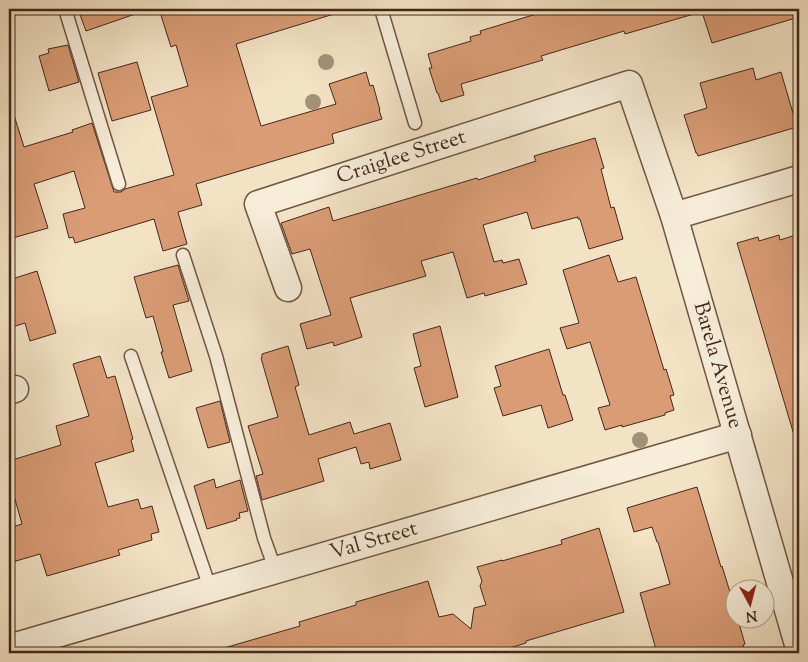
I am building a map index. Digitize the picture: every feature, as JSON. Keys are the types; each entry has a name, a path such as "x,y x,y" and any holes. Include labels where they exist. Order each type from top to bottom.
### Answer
{"street":[{"name":"Barela Avenue","path":"629,84 674,216 738,435 792,593 799,648"},
{"name":"Craiglee Street","path":"288,288 258,204 629,84"},
{"path":"674,216 799,179"},
{"name":"Val Street","path":"9,648 738,435"}],"lane":[{"path":"65,9 119,184"},
{"path":"381,9 415,123"},
{"path":"183,255 216,356 264,538 275,569"},
{"path":"131,356 210,588"}],"building":[{"path":"78,9 141,9 141,12 86,31"},
{"path":"159,9 333,9 334,14 236,44 261,126 336,104 329,84 366,72 370,86 373,85 382,119 332,134 334,143 196,184 202,205 178,212 187,244 163,251 154,219 75,243 73,237 69,238 63,214 85,208 74,171 34,184 48,228 9,239 9,112 13,112 24,147 73,132 72,130 92,123 114,192 121,192 125,189 174,175 151,97 188,86 176,45 171,47"},
{"path":"553,9 693,9 694,14 625,34 624,31 541,56 543,60 461,84 464,95 441,102 429,68 432,68 428,54 471,41 470,37 481,34 480,31"},
{"path":"701,9 799,9 799,17 712,43"},
{"path":"68,45 79,82 49,91 39,56 49,53 48,49"},
{"path":"137,62 151,110 112,121 98,73"},
{"path":"753,68 756,80 781,72 797,127 698,156 684,115 707,108 700,83"},
{"path":"595,138 604,168 601,169 611,208 614,207 623,239 589,249 578,217 532,229 527,212 483,225 494,262 502,260 503,263 519,259 527,284 485,296 484,293 467,298 453,252 421,261 426,276 350,298 362,337 334,346 333,342 307,349 300,324 331,315 310,249 292,254 281,223 329,207 333,221 477,178 478,180 536,161 534,156"},
{"path":"799,234 799,434 794,435 737,243 758,237 759,241 779,235 780,240"},
{"path":"609,255 618,282 636,277 664,370 666,369 674,395 670,396 674,410 665,413 665,415 605,430 598,408 610,405 590,342 567,349 560,328 579,323 563,270"},
{"path":"178,265 189,301 173,305 192,371 169,378 153,316 146,318 134,277"},
{"path":"37,271 56,333 30,341 25,323 9,328 9,280"},
{"path":"440,326 458,397 425,407 414,368 421,366 413,334"},
{"path":"288,346 299,385 295,387 309,435 350,422 354,434 390,423 401,460 370,469 369,462 361,464 356,447 318,459 324,481 262,500 256,476 263,474 248,426 278,417 261,358 262,354"},
{"path":"549,349 573,420 548,428 541,405 503,416 494,388 501,386 495,366"},
{"path":"100,356 107,378 115,376 133,439 131,440 134,451 95,463 108,507 138,499 141,509 152,506 159,532 151,534 152,540 118,550 120,555 47,576 40,554 9,563 9,528 22,524 9,478 9,461 61,445 56,426 89,416 73,364"},
{"path":"220,401 230,442 208,448 196,408"},
{"path":"214,479 216,488 240,480 248,511 239,513 240,518 237,520 207,529 194,486"},
{"path":"697,487 726,580 726,630 741,630 746,653 657,653 640,593 670,584 652,527 634,532 627,508"},
{"path":"599,528 624,612 526,641 526,643 500,651 502,653 225,653 224,648 300,626 299,622 356,605 356,602 428,581 439,617 453,614 471,629 474,608 486,605 480,586 482,581 477,567 562,544 561,540"}]}
